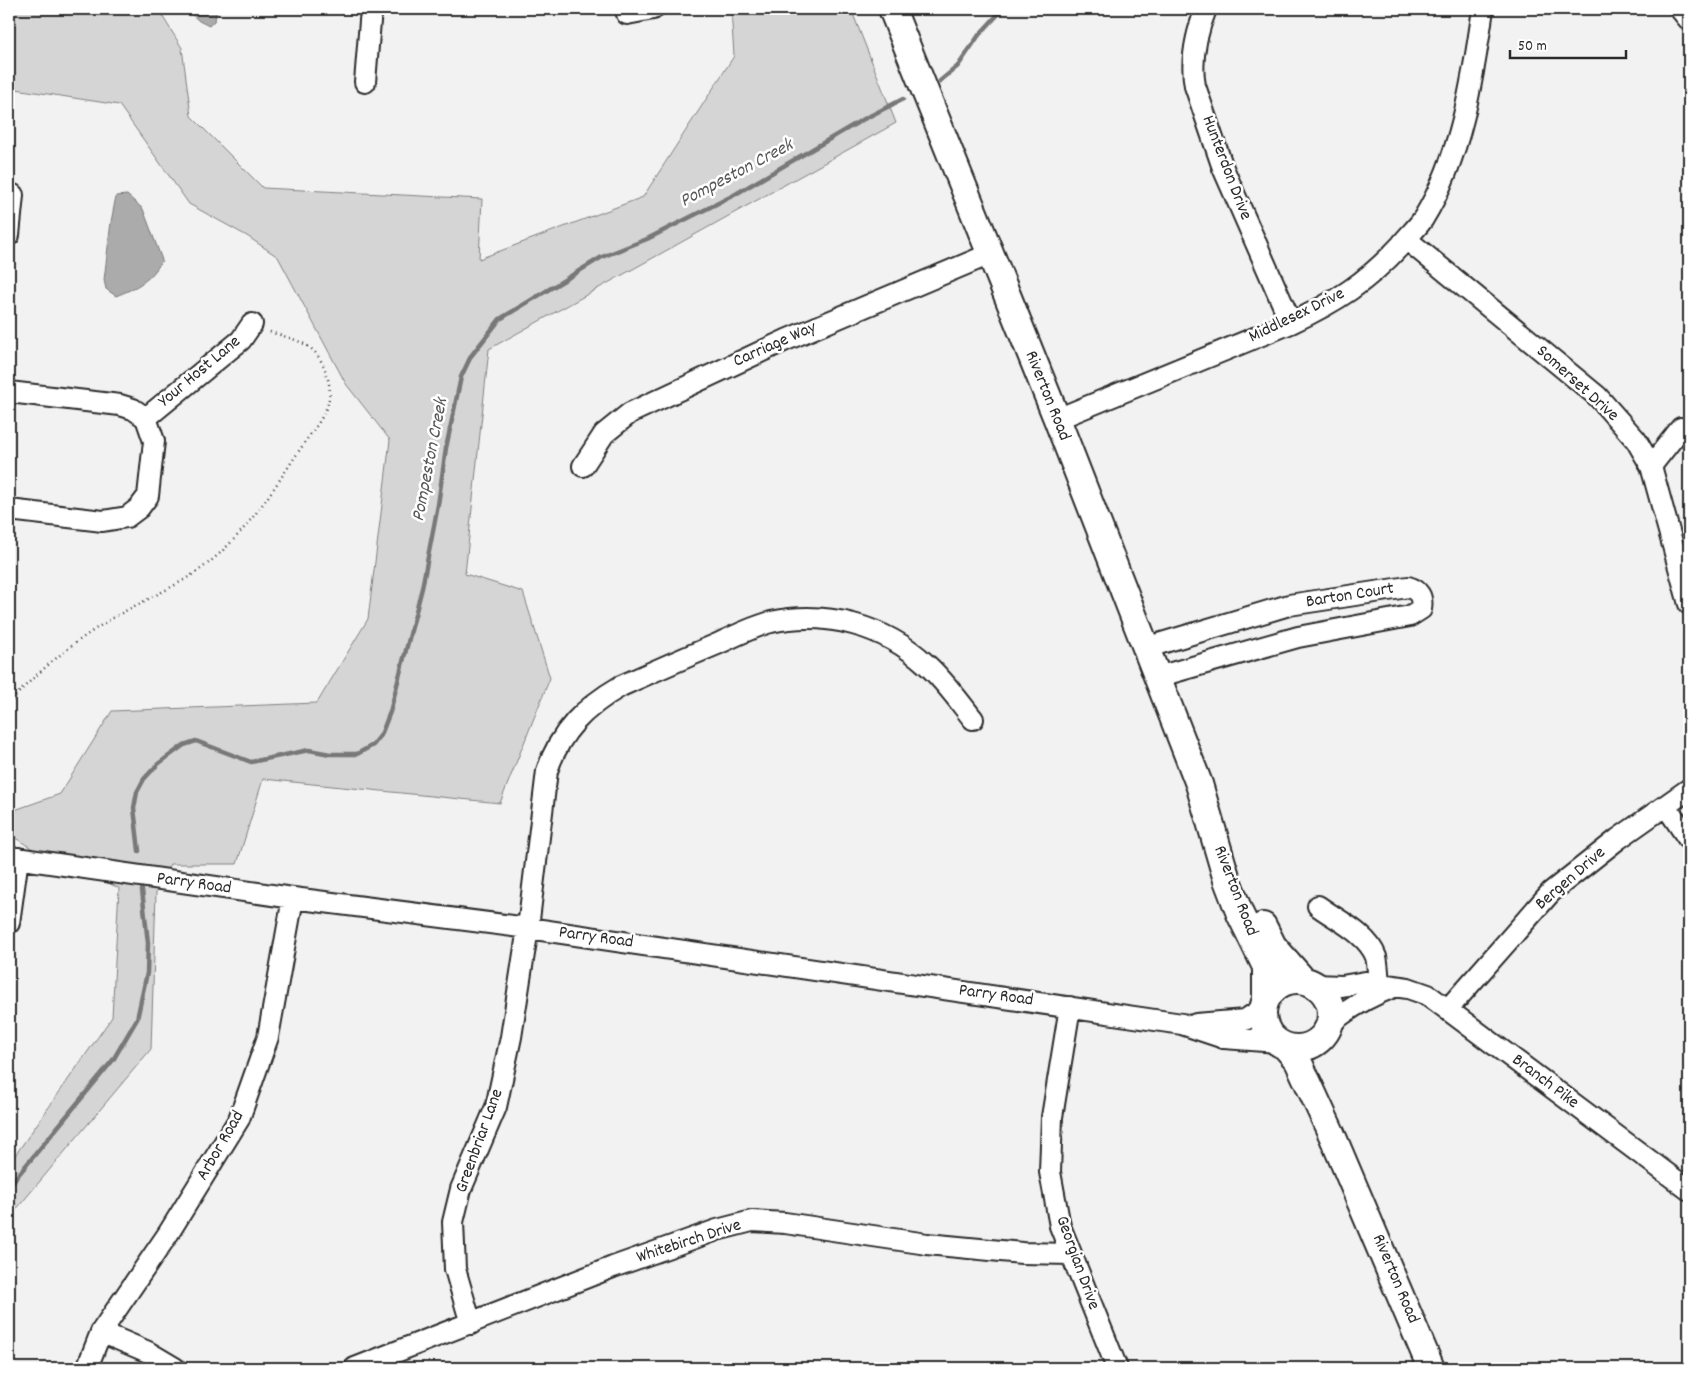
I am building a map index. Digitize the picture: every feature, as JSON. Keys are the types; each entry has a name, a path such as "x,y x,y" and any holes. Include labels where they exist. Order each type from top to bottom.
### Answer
{"main road":[{"name":"Riverton Road","path":"892,9 1057,419 1199,784 1273,946 1309,982"},
{"name":"Riverton Road","path":"1199,784 1227,880 1240,914 1266,968 1265,1003"},
{"path":"1292,980 1309,982 1326,994 1330,1003 1326,1031 1306,1047 1295,1049 1281,1044 1268,1032 1264,1024 1265,1003 1274,988 1282,983 1292,980"},
{"name":"Riverton Road","path":"1326,1031 1321,1070 1357,1189"},
{"name":"Riverton Road","path":"1281,1044 1298,1061 1357,1189 1431,1368"}],"street":[{"path":"364,82 371,9"},
{"path":"627,14 653,9"},
{"name":"Hunterdon Drive","path":"1206,9 1196,37 1192,72 1195,86 1223,168 1291,323"},
{"name":"Middlesex Drive","path":"1057,419 1291,323 1329,305 1356,288 1380,268 1422,220 1440,186 1459,133 1476,56 1483,9"},
{"path":"1680,9 1689,20"},
{"path":"9,235 13,195"},
{"name":"Somerset Drive","path":"1406,239 1597,396 1636,440 1651,466 1689,604"},
{"name":"Carriage Way","path":"583,466 604,434 630,413 786,340 990,254"},
{"name":"Your Host Lane","path":"146,418 241,340 252,324"},
{"path":"9,392 120,405 133,409 146,418 154,441 148,496 139,508 127,517 103,521 9,510"},
{"path":"1651,466 1681,428"},
{"name":"Barton Court","path":"1145,648 1289,606 1408,587 1415,589 1420,594 1421,609 1410,616 1298,636 1157,677"},
{"path":"1289,606 1298,636"},
{"name":"Greenbriar Lane","path":"471,1324 456,1269 453,1222 461,1189 496,1107 511,1037 528,928 548,771 553,754 572,722 601,697 621,686 752,628 771,622 793,619 839,620 886,635 905,646 939,677 973,719"},
{"name":"Bergen Drive","path":"1448,1009 1551,892 1618,839 1689,789"},
{"path":"1666,806 1689,840"},
{"path":"9,923 13,858"},
{"name":"Parry Road","path":"13,858 293,898 528,928 1070,1007 1182,1024 1224,1038 1281,1044"},
{"name":"Arbor Road","path":"87,1368 101,1332 168,1234 240,1119 268,1037 293,898"},
{"path":"1318,906 1362,938 1371,947 1387,985 1348,1008 1326,1031"},
{"name":"Branch Pike","path":"1309,982 1342,986 1365,982 1387,985 1428,995 1689,1190"},
{"name":"Parry Road","path":"1182,1024 1245,1020 1265,1003"},
{"name":"Georgian Drive","path":"1070,1007 1052,1117 1050,1172 1060,1226 1117,1368"},
{"name":"Whitebirch Drive","path":"355,1368 613,1267 717,1230 752,1221 785,1223 927,1244 1022,1253 1071,1254"},
{"path":"101,1332 148,1352 175,1368"}],"path":[{"path":"9,704 27,683 86,636 118,615 197,571 221,552 257,512 311,434 324,412 330,392 329,383 318,355 298,341 252,324"}],"shaded area":[{"path":"9,9 158,9 182,48 191,116 263,188 482,199 479,259 643,197 734,56 731,9 851,9 896,123 489,349 465,574 523,592 550,678 500,803 263,779 237,864 170,864 156,892 151,1049 9,1218 9,1164 112,1017 119,888 36,851 9,834 9,812 60,794 112,711 317,703 368,619 390,440 346,384 278,257 247,236 189,204 119,105 9,88"},
{"path":"186,9 217,9 215,20 209,26 199,21"},
{"path":"127,195 143,209 162,260 153,273 143,282 116,296 106,289 104,280 116,196"}],"waterway":[{"name":"Pompeston Creek","path":"940,81 958,66 979,35 1003,9"},
{"name":"Pompeston Creek","path":"139,851 134,808 137,792 144,779 158,764 184,745 196,741 251,762 309,750 330,754 357,754 373,745 381,735 390,712 422,588 438,505 446,448 461,377 471,356 500,319 602,257 647,239 734,195 862,120 903,99"},
{"name":"Pompeston Creek","path":"9,1186 113,1060 137,1019 147,973 148,943 142,890"}]}
